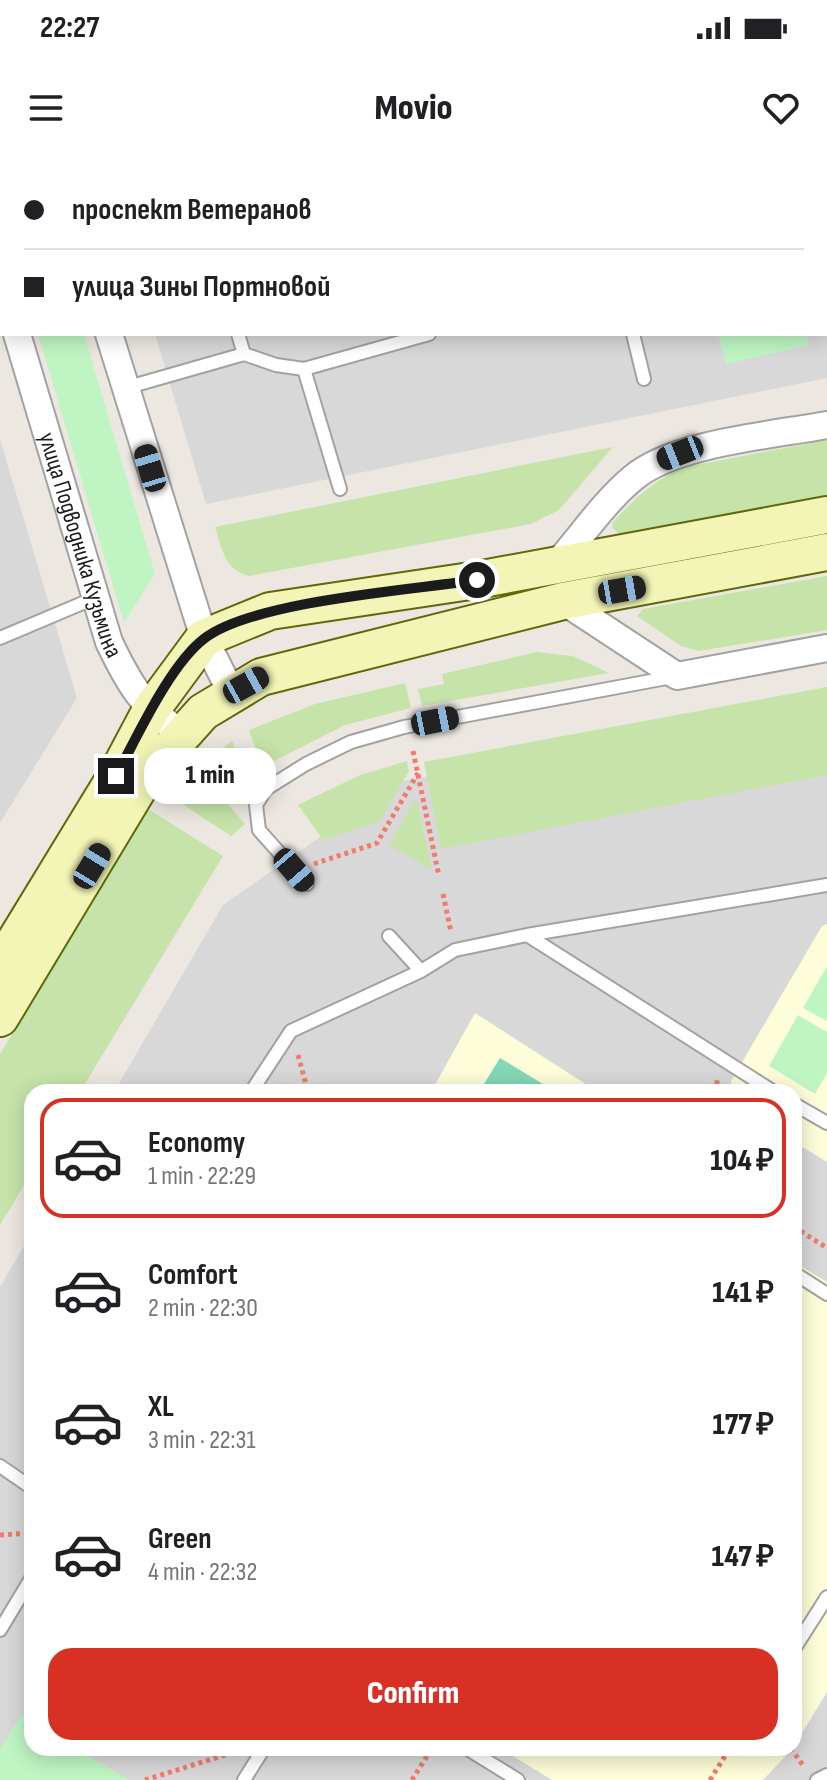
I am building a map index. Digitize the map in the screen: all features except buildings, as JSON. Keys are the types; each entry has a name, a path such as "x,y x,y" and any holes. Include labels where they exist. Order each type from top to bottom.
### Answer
{"main road":[{"path":"0,966 116,776 151,710 204,638 270,611 555,566 827,515"},
{"path":"0,1018 138,789 181,734 203,712 261,677 563,601 827,552"}],"street":[{"name":"улица Подводника Кузьмина","path":"18,336 109,642 130,687 151,710 181,734"},
{"path":"110,336 204,638 232,694"},
{"path":"555,566 632,479 653,464 680,453 827,425"},
{"path":"563,601 677,676 827,648"}],"lane":[{"path":"239,336 244,354"},
{"path":"125,388 244,354 276,365 304,369 421,336"},
{"path":"633,336 644,379"},
{"path":"304,369 340,489"},
{"path":"0,638 97,597"},
{"path":"307,884 259,830 256,805 266,789 306,764 351,742 404,727 677,676"},
{"path":"256,1084 291,1031 421,971 455,950 827,885"},
{"path":"527,935 761,1084"},
{"path":"389,936 421,971"},
{"path":"802,1109 827,1123"},
{"path":"802,1278 827,1294"},
{"path":"0,1466 24,1482"},
{"path":"0,1630 24,1590"},
{"path":"802,1636 827,1597"},
{"path":"244,1780 259,1756"},
{"path":"479,1756 518,1780"},
{"path":"817,1780 827,1775"}],"path":[{"path":"413,751 439,876"},
{"path":"294,870 377,843 418,773"},
{"path":"443,894 455,950"},
{"path":"291,1031 306,1084"},
{"path":"802,1232 827,1248"},
{"path":"0,1535 24,1534"},
{"path":"145,1780 220,1756"},
{"path":"412,1780 427,1756"},
{"path":"710,1780 725,1756"}],"shaded area":[{"path":"156,336 827,336 827,378 206,504"},
{"path":"0,439 77,698 0,823"},
{"path":"827,699 827,1780 0,1780 0,1287 24,1246 24,1756 802,1756 802,1084 119,1084 223,905 399,782"},
{"path":"827,924 827,1162 802,1147 802,1084 732,1084 731,1081 822,926"},
{"path":"475,1013 586,1084 435,1084"},
{"path":"802,1267 827,1282 827,1692 802,1733"},
{"path":"513,1756 786,1756 763,1780 552,1780"}],"green space":[{"path":"39,336 85,336 155,574 124,623"},
{"path":"719,336 807,336 809,345 726,364"},
{"path":"827,440 827,496 622,536 612,528 613,522 646,490 685,467"},
{"path":"613,447 559,510 531,524 249,576 230,564 215,527"},
{"path":"827,576 827,630 699,651 681,646 637,616 643,609"},
{"path":"537,652 573,656 609,673 422,706 418,689 444,684 442,674"},
{"path":"405,683 411,708 345,725 262,767 249,730 315,704"},
{"path":"827,687 827,775 441,849 424,762"},
{"path":"232,741 247,779 223,798 245,824 231,836 170,796 184,780"},
{"path":"407,761 409,771 380,821 323,840 298,805 360,775"},
{"path":"416,798 432,870 389,845"},
{"path":"148,809 223,856 85,1084 24,1084 24,1185 0,1225 0,1054"},
{"path":"827,968 827,1021 803,1008"},
{"path":"798,1015 827,1032 827,1073 815,1094 769,1066"},
{"path":"500,1058 543,1084 484,1084"},
{"path":"22,1714 24,1756 89,1756 128,1780 0,1780 0,1749"}],"route":[{"path":"116,776 151,710 174,674 204,638 270,611 477,580"}]}
